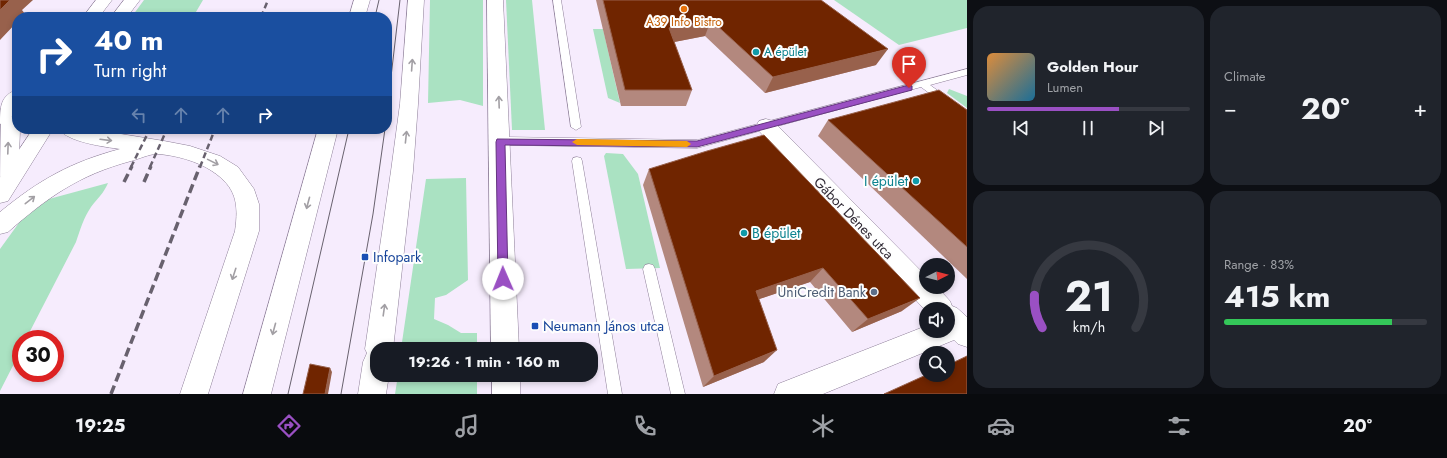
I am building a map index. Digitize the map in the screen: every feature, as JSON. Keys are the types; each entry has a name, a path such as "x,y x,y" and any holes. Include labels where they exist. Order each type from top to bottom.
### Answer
{"main road":[{"path":"95,12 104,0"},
{"path":"123,12 132,0"},
{"path":"358,12 362,0"},
{"path":"380,342 410,104 416,0"},
{"path":"495,0 505,342"},
{"path":"4,189 10,130 5,116 12,104"},
{"name":"Gábor Dénes utca","path":"766,126 930,302"},
{"path":"4,189 40,134"},
{"path":"80,134 154,148 176,150 196,155 225,168 237,179 244,189 248,202 249,217 247,231 194,394"},
{"path":"257,394 327,134"},
{"path":"0,224 32,199 68,175 92,165 154,148"},
{"path":"788,394 920,338"},
{"path":"372,394 374,382"},
{"path":"506,382 506,394"}],"lane":[{"path":"557,0 576,127"},
{"path":"500,142 697,144 967,72"},
{"path":"923,84 967,117"},
{"path":"577,161 615,394"},
{"path":"649,269 678,394"}],"green space":[{"path":"144,0 203,0 196,12 135,12"},
{"path":"430,0 483,0 483,106 460,100 428,103"},
{"path":"506,0 532,0 545,130 512,130"},
{"path":"834,0 967,0 967,28 899,45"},
{"path":"593,29 603,29 620,103 608,98"},
{"path":"949,89 967,96 967,108 947,93"},
{"path":"606,153 623,154 638,174 660,268 626,269 604,156"},
{"path":"466,178 468,280 446,295 435,298 434,319 461,333 477,333 477,342 402,342 426,179"},
{"path":"108,183 86,215 76,242 31,330 12,330 12,368 0,391 0,249 21,220 49,199"},
{"path":"397,382 477,382 477,394 395,394"}],"building":[{"path":"0,0 10,0 0,10"},
{"name":"A épület","path":"603,0 821,0 888,49 773,77 711,20 669,28 692,90 625,90"},
{"name":"I épület","path":"939,90 967,110 967,247 828,120"},
{"name":"B épület","path":"764,135 920,298 868,319 823,268 756,291 777,350 714,376 649,169"},
{"path":"967,356 967,394 884,394 919,378 919,382 955,382 955,362"},
{"path":"310,364 330,368 325,394 303,394"}],"tram line":[{"path":"376,12 379,0"},
{"path":"392,68 400,0"},
{"path":"288,394 348,134"},
{"path":"341,394 373,214 384,134"}],"railway":[{"path":"263,12 268,0"},
{"path":"131,167 148,134"},
{"path":"150,167 165,134"},
{"path":"200,167 213,134"},
{"path":"124,182 132,166"},
{"path":"144,182 151,166"},
{"path":"111,394 200,166"}],"slow traffic":[{"path":"577,142 687,144"}],"place":[{"name":"A39 Info Bistro","path":"684,9"},
{"name":"A épület","path":"756,52"},
{"name":"I épület","path":"916,181"},
{"name":"B épület","path":"744,233"},
{"name":"Infopark","path":"365,257"},
{"name":"UniCredit Bank","path":"874,292"},
{"name":"Neumann János utca","path":"535,326"}],"route":[{"path":"503,279 500,142 697,144 909,88"}]}
